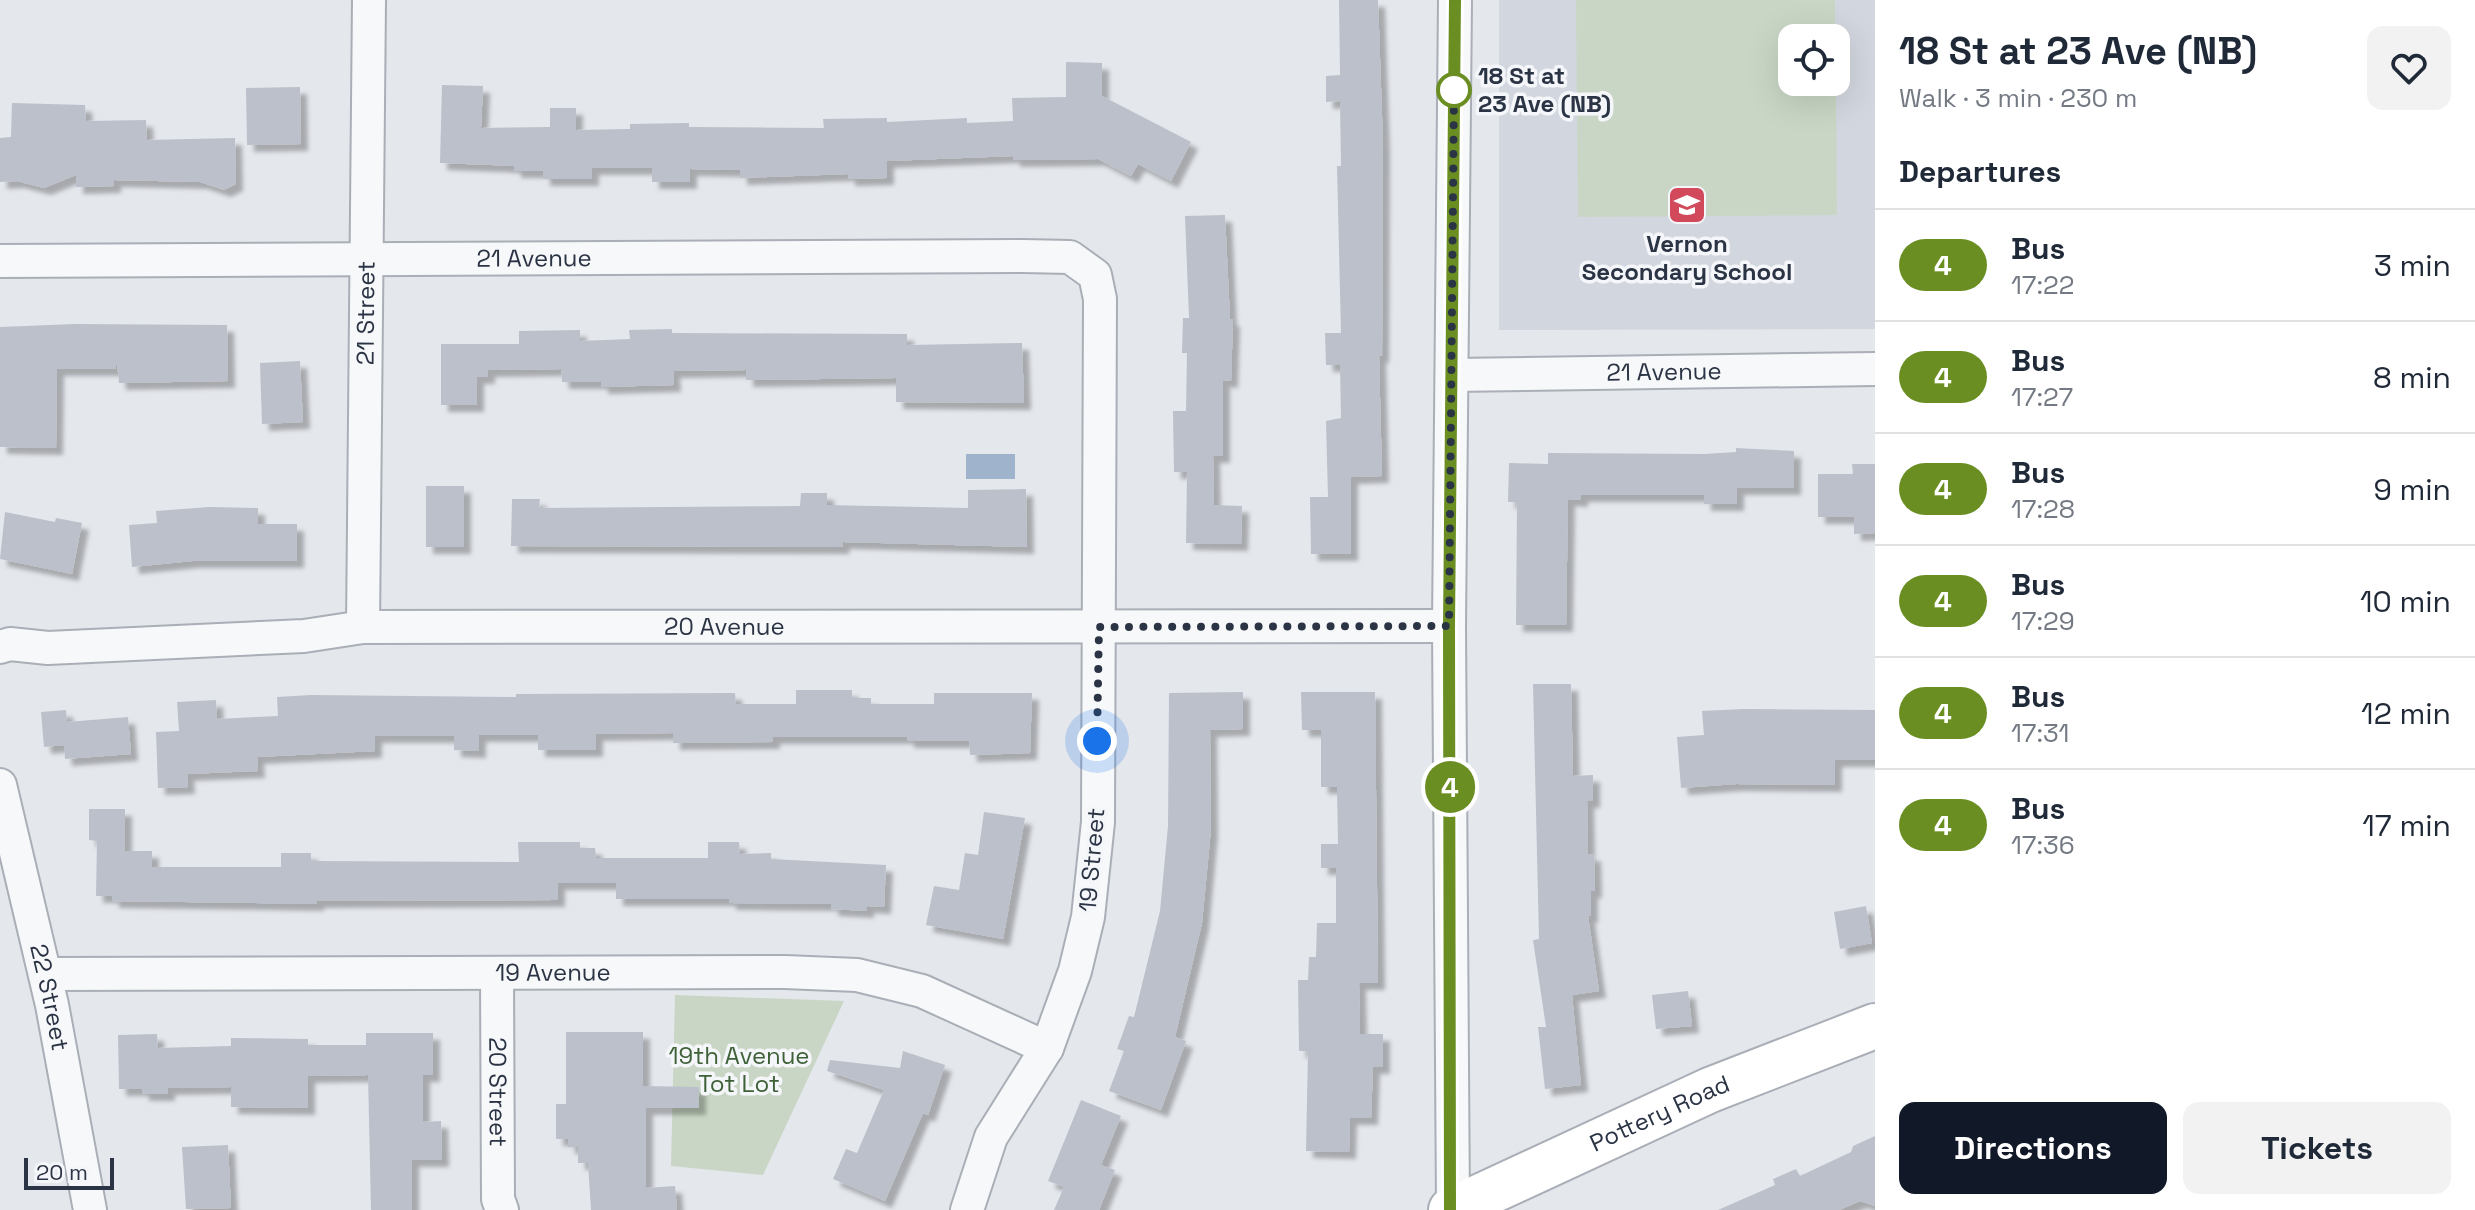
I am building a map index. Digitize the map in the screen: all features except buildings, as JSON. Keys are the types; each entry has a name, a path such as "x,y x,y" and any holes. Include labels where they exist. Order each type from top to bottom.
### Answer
{"street":[{"name":"21 Street","path":"363,627 369,0"},
{"path":"1452,1209 1449,626 1455,0"},
{"name":"21 Avenue","path":"0,261 1070,257"},
{"name":"19 Street","path":"967,1210 991,1137 1047,1048 1075,971 1088,917 1095,864 1100,299 1095,275 1070,257"},
{"name":"21 Avenue","path":"1452,375 1875,369"},
{"name":"20 Avenue","path":"0,647 10,644 48,648 304,636 363,627 1449,626"},
{"name":"22 Street","path":"0,785 45,974 90,1210"},
{"name":"19 Avenue","path":"45,974 785,972 857,975 922,991 1047,1048"},
{"name":"20 Street","path":"497,974 498,1199 502,1210"},
{"name":"Pottery Road","path":"1452,1209 1710,1090 1875,1026"}],"shaded area":[{"name":"Vernon Secondary School","path":"1499,0 1875,0 1875,329 1499,330"}],"green space":[{"path":"1576,0 1835,0 1835,24 1778,24 1778,96 1836,96 1837,215 1578,217"},
{"name":"19th Avenue Tot Lot","path":"675,995 844,1001 763,1175 671,1166"}],"water":[{"path":"966,454 1015,454 1015,479 966,479"}],"bus line":[{"name":"4","path":"1450,1210 1453,1208 1450,1140 1449,626 1455,0"}],"place":[{"name":"18 St at 23 Ave (NB)","path":"1454,90"},
{"name":"Vernon Secondary School","path":"1687,205"}],"route":[{"path":"1097,741 1099,627 1449,626 1454,90"}]}
